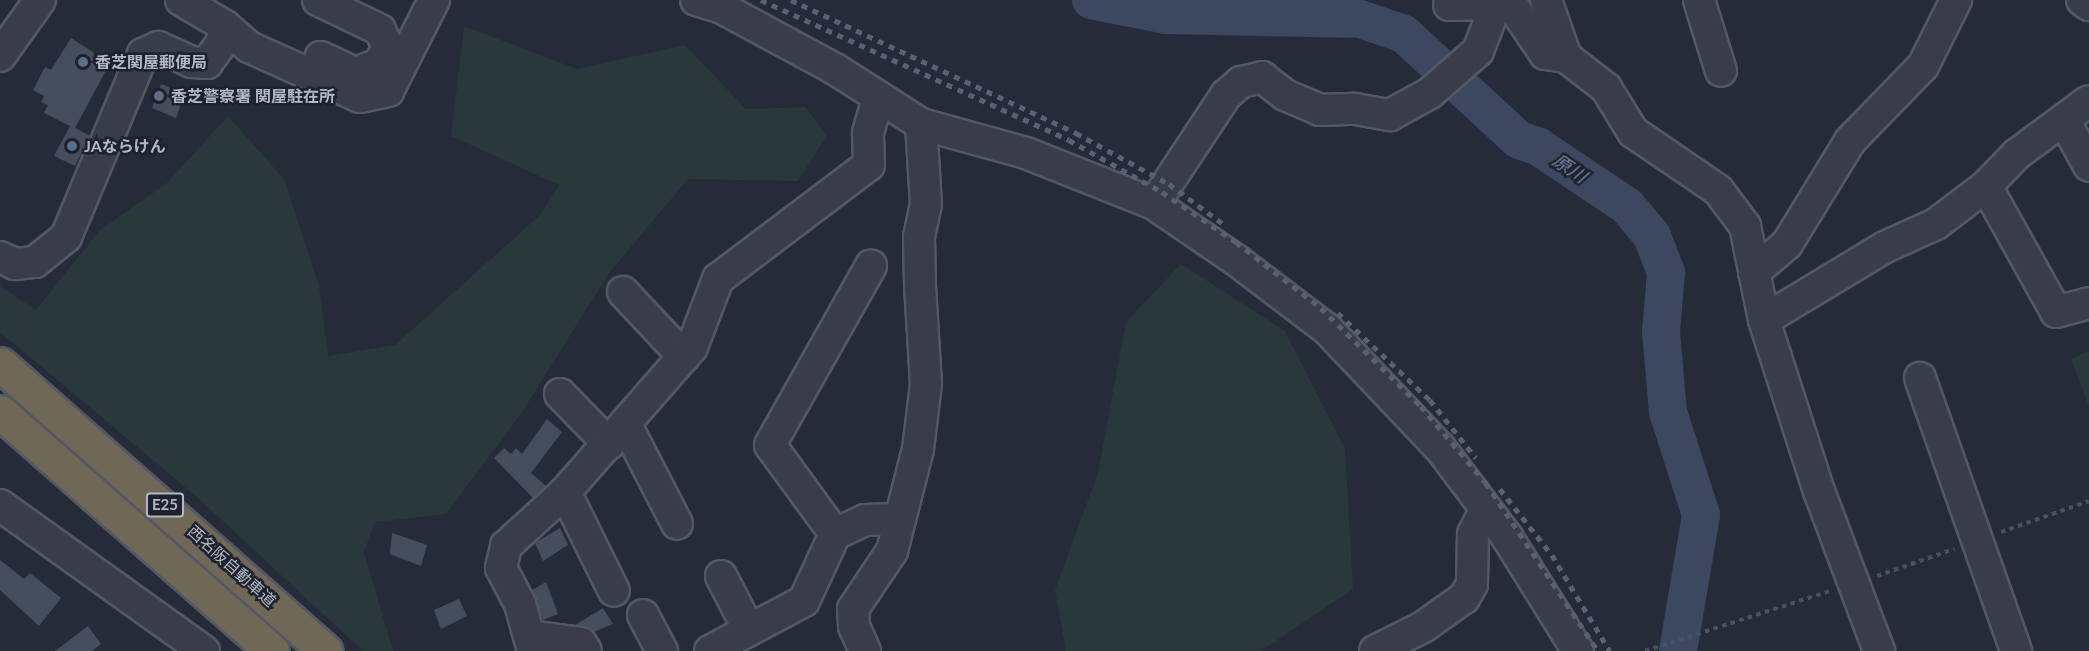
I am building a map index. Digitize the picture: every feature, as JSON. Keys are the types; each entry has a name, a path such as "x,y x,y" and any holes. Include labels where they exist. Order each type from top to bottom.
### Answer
{"highway":[{"name":"西名阪自動車道","path":"0,364 326,651"},
{"name":"E25","path":"0,412 272,651"}],"street":[{"path":"0,56 40,0"},
{"path":"182,0 225,26 249,47 360,97 388,91 435,0"},
{"path":"225,26 252,26 355,73 379,64 388,47 380,30 318,0"},
{"path":"696,0 722,8 835,69 878,99 921,124 1026,153 1154,204 1327,329 1440,448 1486,509 1578,651"},
{"path":"1546,0 1566,57"},
{"path":"1699,0 1721,71"},
{"path":"1754,272 1787,244 1850,141 1923,66 1956,0"},
{"path":"2082,0 2089,5"},
{"path":"1154,204 1226,95 1241,82 1262,77 1285,95 1320,110 1390,115 1430,93 1478,51 1495,2"},
{"path":"1449,5 1495,2 1514,8 1545,54 1566,57 1606,88 1633,132 1718,190 1745,226 1764,320 1819,491 1879,651"},
{"path":"0,257 15,264 34,262 66,237 143,54 158,47 191,62 207,63 221,44 225,26"},
{"path":"586,651 580,644 532,643 501,568 506,546 565,492 692,347 718,279 869,165 868,133 878,99"},
{"path":"1764,320 1885,247 1936,224 1986,186 2017,154 2089,101"},
{"path":"2064,120 2089,166"},
{"path":"865,651 854,626 853,609 892,550 897,519 918,448 926,384 919,237 926,204 921,124"},
{"path":"1986,186 2056,312 2089,303"},
{"path":"835,534 770,445 871,266"},
{"path":"623,292 684,357"},
{"path":"1920,378 2016,651"},
{"path":"560,394 618,434 677,524"},
{"path":"565,492 614,591"},
{"path":"0,505 184,646"},
{"path":"1375,651 1423,627 1464,598 1472,584 1473,534 1486,509"},
{"path":"710,651 804,601 835,534 865,520 897,519"},
{"path":"721,576 749,630"},
{"path":"643,615 662,651"}],"path":[{"path":"1645,651 1833,590"}],"shaded area":[{"path":"464,26 577,69 685,45 746,109 806,107 827,136 798,181 688,179 609,273 521,414 446,514 375,522 364,552 393,651 363,651 197,497 0,332 0,286 36,310 99,231 167,183 228,116 284,179 319,286 328,356 395,345 540,215 559,185 451,136"},
{"path":"1181,264 1285,331 1345,449 1353,589 1261,651 1066,651 1055,590 1098,473 1126,322"},
{"path":"2089,351 2089,407 2071,359"}],"building":[{"path":"71,38 110,63 75,128 90,136 75,166 54,156 70,126 44,113 48,105 41,102 44,96 33,90 45,67 51,70"},
{"path":"161,84 185,93 176,118 152,108"},
{"path":"547,419 562,432 531,473 546,486 533,498 494,458 504,448 511,454 516,448 522,454"},
{"path":"560,528 568,545 543,561 535,543"},
{"path":"392,533 427,545 421,566 390,554"},
{"path":"0,560 24,579 30,573 61,598 39,626 0,590"},
{"path":"546,582 558,614 543,620 532,590"},
{"path":"459,599 467,616 441,629 434,610"},
{"path":"603,608 613,624 594,632 575,625"},
{"path":"88,626 101,644 92,651 55,651"}],"waterway":[{"name":"原川","path":"1091,0 1166,15 1360,19 1404,34 1519,140 1539,147 1627,206 1652,236 1666,273 1661,331 1668,412 1701,515 1678,651"}],"railway":[{"path":"761,0 1069,140 1162,192 1236,242 1321,308 1421,406 1486,483 1598,651"},
{"path":"791,0 1076,133 1169,184 1222,223"},
{"path":"1338,313 1430,400 1476,458"},
{"path":"1500,489 1552,555 1610,651"}],"place":[{"name":"香芝関屋郵便局","path":"83,62"},
{"name":"香芝警察署 関屋駐在所","path":"159,96"},
{"name":"JAならけん","path":"72,146"}]}
